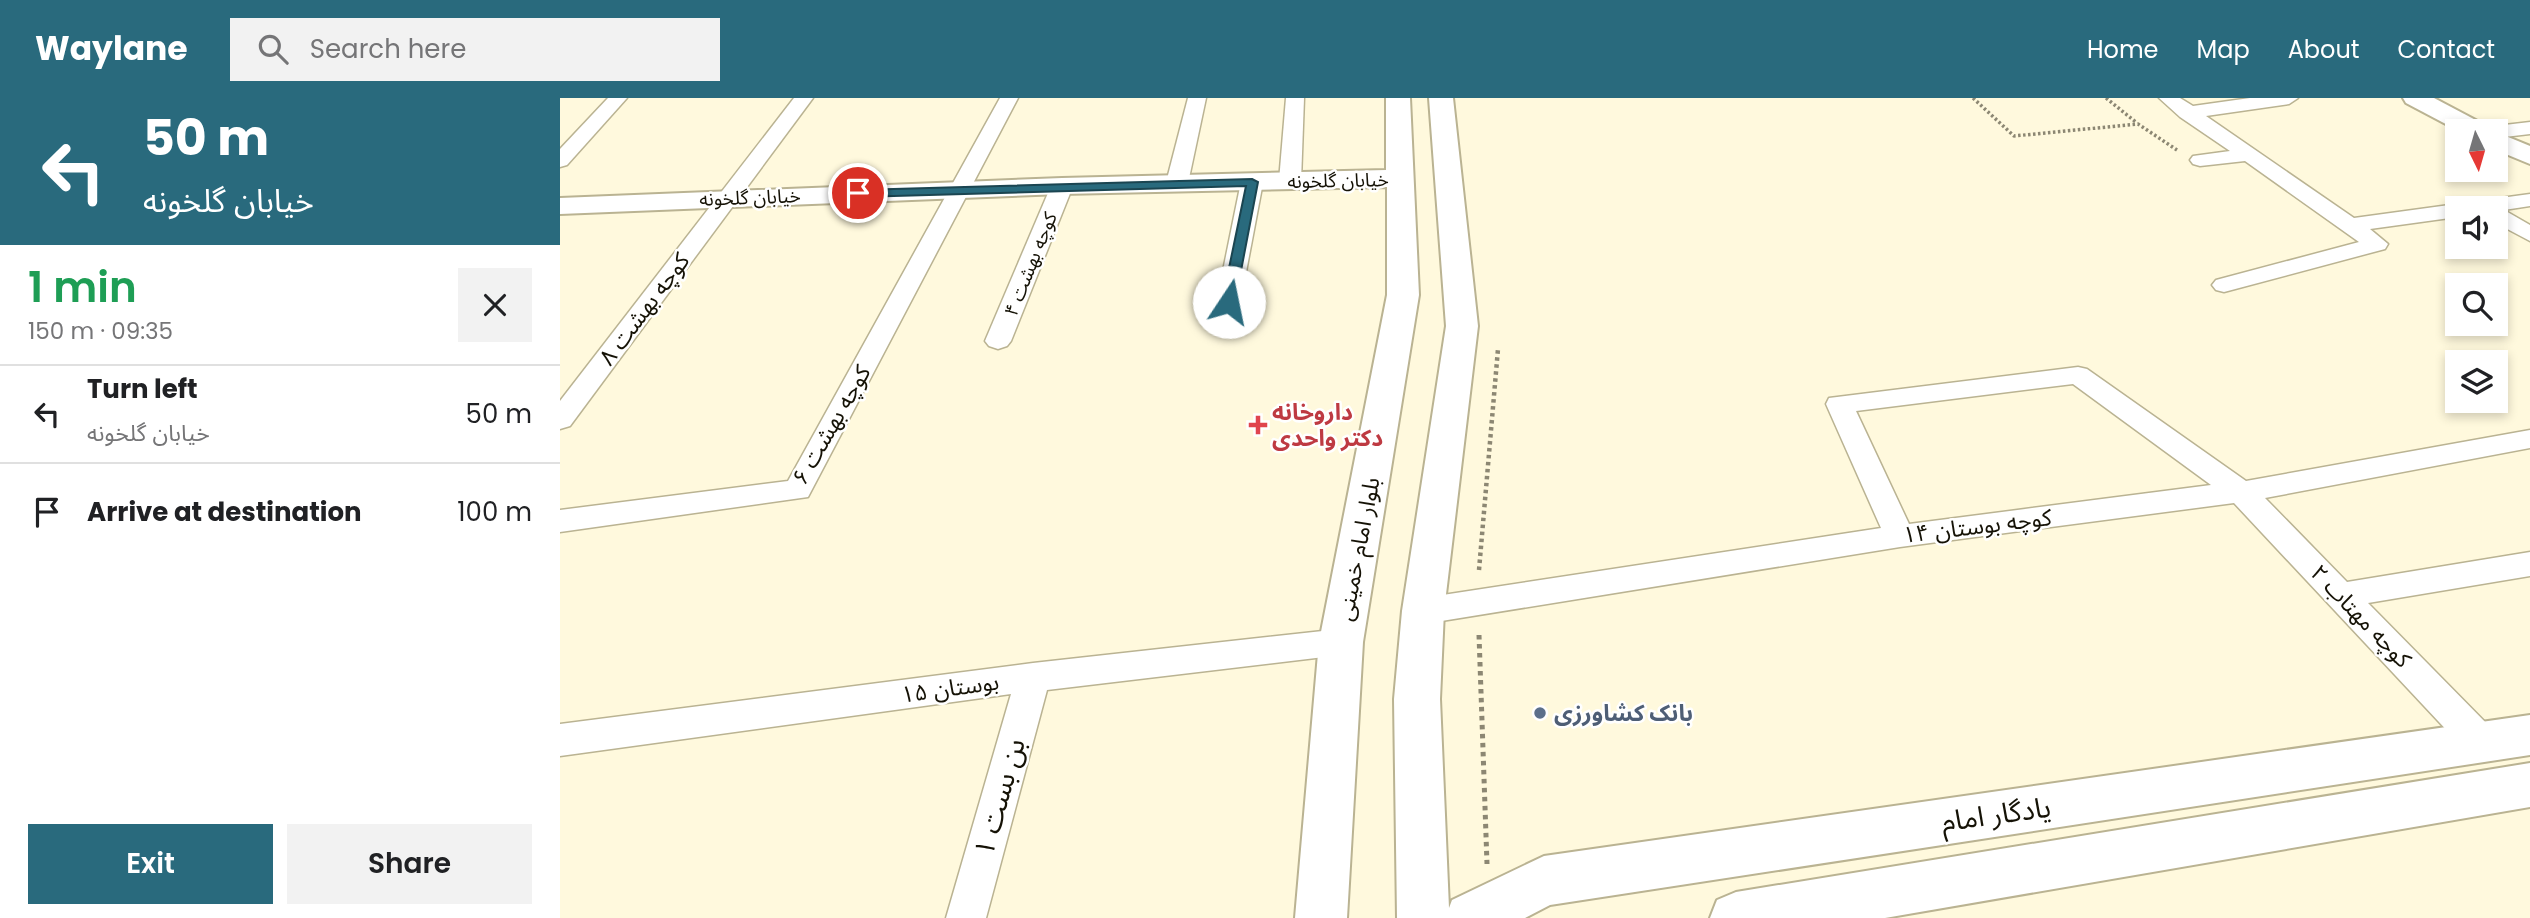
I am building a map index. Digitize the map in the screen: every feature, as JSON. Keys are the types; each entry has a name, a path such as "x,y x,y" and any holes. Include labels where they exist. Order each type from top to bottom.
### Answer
{"street":[{"path":"560,160 618,98"},
{"name":"کوچه بهشت ۸","path":"560,420 804,98"},
{"path":"962,190 1009,98"},
{"path":"1177,183 1197,98"},
{"path":"1290,181 1295,98"},
{"path":"2168,98 2377,244 2224,285"},
{"path":"2187,113 2289,98"},
{"path":"2415,98 2455,119"},
{"path":"1398,103 1441,102 1462,326 1423,611 1417,699 1423,918"},
{"name":"بلوار امام خمینی","path":"1321,918 1340,642 1391,374 1403,296 1398,103"},
{"path":"2508,131 2530,128"},
{"path":"2508,146 2530,156"},
{"path":"2200,160 2247,155"},
{"name":"خیابان گلخونه","path":"560,205 1062,186 1402,178"},
{"path":"1224,325 1252,182"},
{"name":"کوچه بهشت ۴","path":"998,341 1062,186"},
{"name":"کوچه بهشت ۶","path":"560,521 798,490 962,190"},
{"path":"2508,204 2530,200"},
{"path":"2349,225 2445,212"},
{"path":"2508,223 2530,234"},
{"name":"کوچه مهتاب ۲","path":"1900,536 1839,404 2078,375 2241,492 2481,742"},
{"name":"کوچه بوستان ۱۴","path":"1423,611 1900,536 2241,492 2530,439"},
{"path":"2341,595 2530,564"},
{"name":"بوستان ۱۵","path":"560,740 1033,677 1340,642"},
{"name":"بن بست ۱","path":"966,918 1033,677"},
{"name":"یادگار امام","path":"1480,914 1544,881 2530,735"},
{"path":"1736,918 2530,785"}],"path":[{"path":"1973,98 2014,136 2138,124"},
{"path":"2106,98 2138,124 2184,155 2200,160"},
{"path":"1480,914 1478,603 1484,489 1497,384 1498,337"}],"place":[{"name":"داروخانه دکتر واحدی","path":"1258,425"},
{"name":"بانک کشاورزی","path":"1540,713"}],"route":[{"path":"858,193 1252,182 1229,302"}]}
